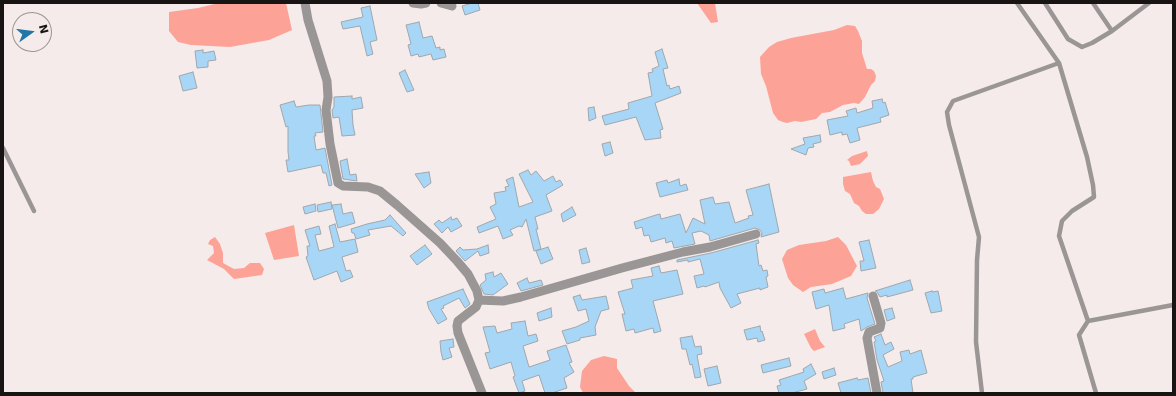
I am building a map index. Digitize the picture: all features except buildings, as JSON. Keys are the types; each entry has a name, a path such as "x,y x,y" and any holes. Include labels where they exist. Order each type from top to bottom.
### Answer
{"street":[{"path":"305,3 308,20 327,81 328,97 326,110 330,144 338,183 343,186 368,187 380,191 440,243 468,274 477,291 479,300 476,307 458,321 457,326 458,333 482,393"},
{"path":"413,3 426,3"},
{"path":"441,3 452,6"},
{"path":"479,300 503,301 622,268 683,252 710,247 756,234"},
{"path":"873,296 880,328 869,332 867,338 878,393"}],"lane":[{"path":"1017,3 1059,63 1094,185 1094,197 1072,211 1062,221 1059,236 1088,321"},
{"path":"1045,3 1068,39 1082,47 1092,44 1112,31 1149,3"},
{"path":"1093,3 1112,31"},
{"path":"982,393 976,342 978,237 948,125 947,112 952,101 1059,63"},
{"path":"3,148 34,211"},
{"path":"1096,393 1079,335 1088,321 1173,305"}],"shaded area":[{"path":"219,3 286,3 292,30 269,40 230,47 191,45 178,42 169,31 169,12 198,8"},
{"path":"697,3 715,3 718,22 711,23"},
{"path":"847,25 855,26 858,31 862,41 862,53 867,69 874,71 876,76 875,81 871,85 865,97 859,104 854,103 843,105 830,112 822,113 816,119 787,123 778,120 773,113 766,86 761,74 760,57 769,47 777,42 834,30"},
{"path":"867,151 868,156 860,164 851,166 847,160 852,156"},
{"path":"871,172 873,181 876,187 880,189 884,199 879,209 873,214 866,214 854,203 850,194 845,191 843,177"},
{"path":"294,225 299,256 274,260 265,233"},
{"path":"215,237 220,244 223,253 223,263 234,269 244,268 250,263 260,263 264,269 262,275 234,279 224,269 207,260 214,253 213,246 208,244 210,240"},
{"path":"838,237 846,245 857,266 851,276 832,284 811,287 803,292 793,285 788,278 782,259 787,250 799,245 826,241"},
{"path":"815,329 820,341 825,347 814,351 804,334"},
{"path":"604,356 617,359 617,368 629,386 636,393 583,393 580,387 582,371 591,360"}]}
